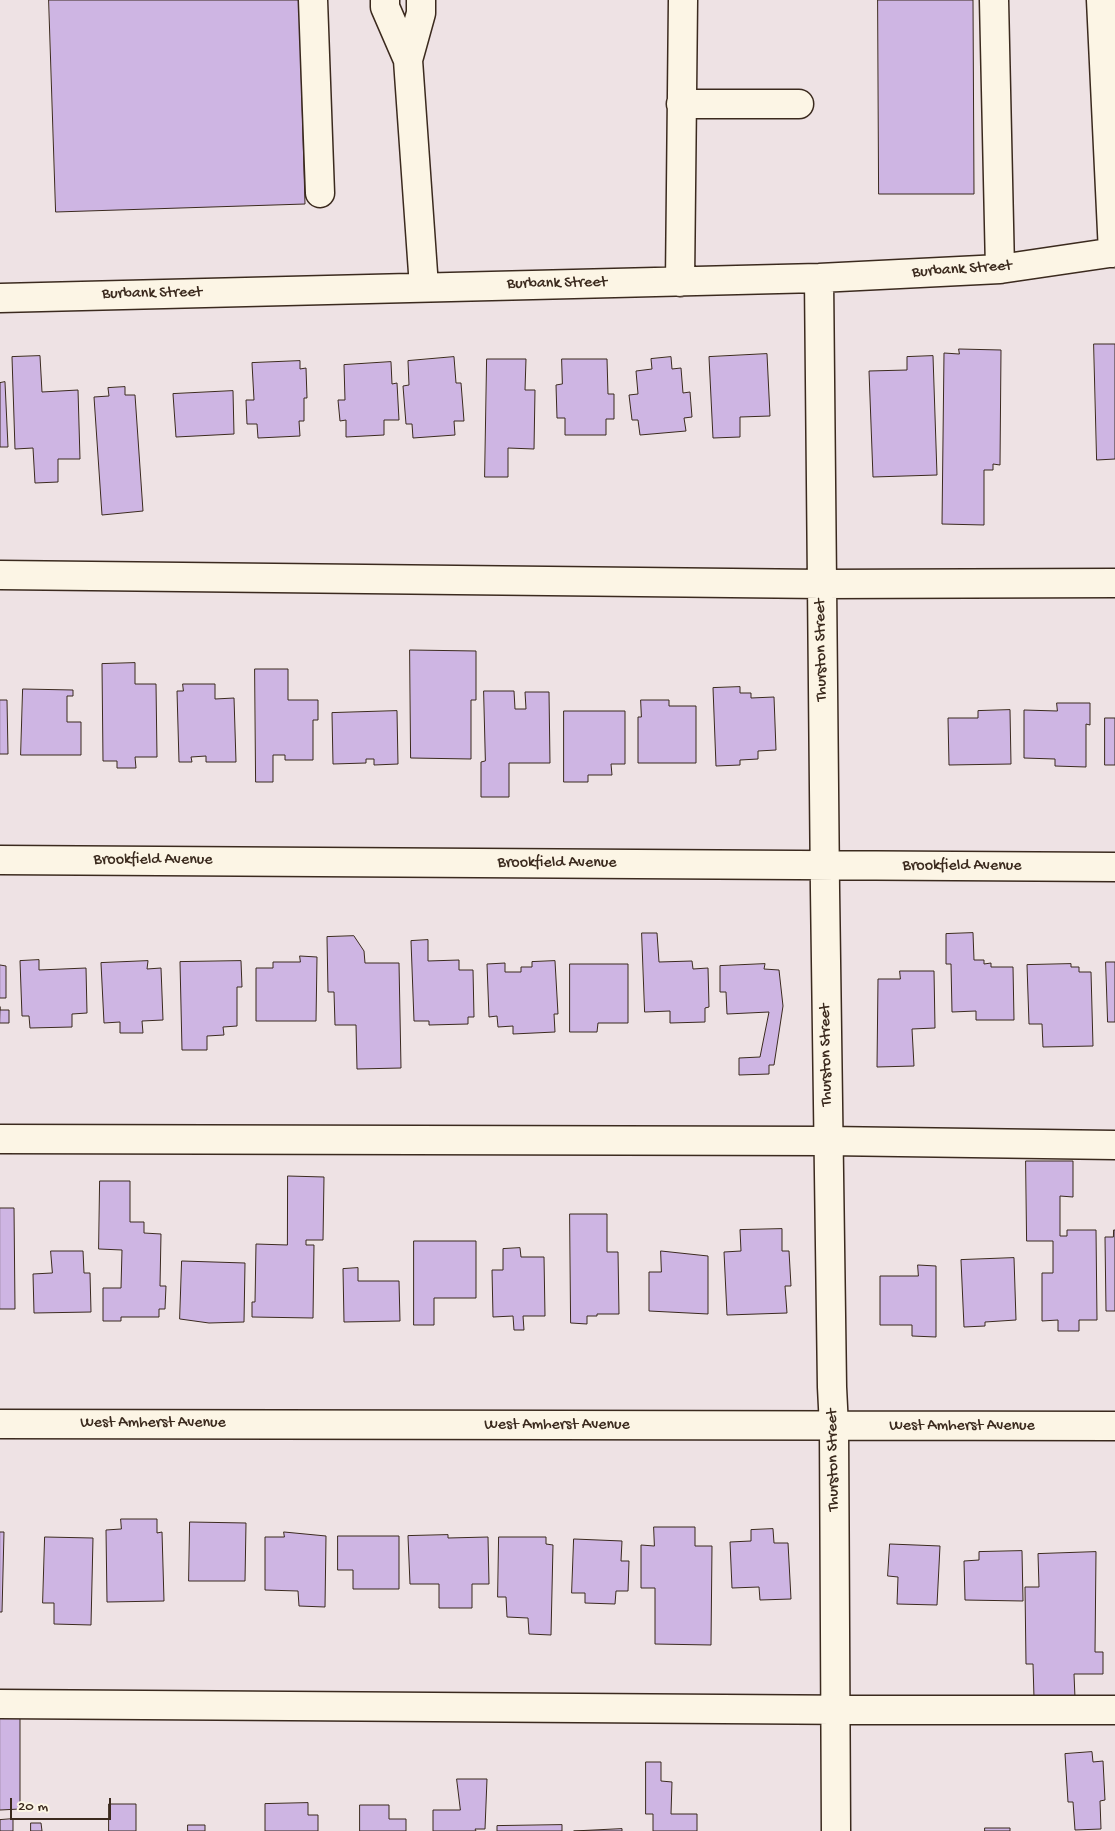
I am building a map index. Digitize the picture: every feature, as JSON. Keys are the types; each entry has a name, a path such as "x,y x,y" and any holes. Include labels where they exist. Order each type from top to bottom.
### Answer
{"street":[{"path":"313,0 320,193"},
{"path":"385,0 385,7 408,60 424,287"},
{"path":"408,60 421,13 421,0"},
{"path":"680,282 683,0"},
{"path":"994,0 1000,269"},
{"path":"1101,0 1114,253"},
{"path":"681,104 799,104"},
{"name":"Burbank Street","path":"0,298 819,278 1000,269 1114,253"},
{"name":"Thurston Street","path":"819,278 824,866 834,1427 836,1831"},
{"path":"0,575 822,584 1115,583"},
{"name":"Brookfield Avenue","path":"0,860 1115,867"},
{"path":"0,1139 828,1141 1115,1145"},
{"name":"West Amherst Avenue","path":"0,1424 834,1427 1115,1426"},
{"path":"0,1704 1115,1710"}],"building":[{"path":"49,0 299,0 305,204 56,212"},
{"path":"878,0 973,0 974,194 879,194"},
{"path":"1094,344 1115,344 1115,459 1097,460"},
{"path":"959,349 1001,350 1000,465 993,464 993,470 984,470 984,525 942,524 944,353 959,354"},
{"path":"767,354 770,416 740,417 740,437 713,438 709,357"},
{"path":"40,356 42,392 78,390 80,459 58,459 58,482 35,483 33,448 15,449 12,357"},
{"path":"933,356 937,475 873,477 869,371 907,370 907,357"},
{"path":"454,357 456,383 461,383 464,421 454,421 455,435 413,438 412,424 406,424 403,386 409,385 408,361"},
{"path":"671,357 672,369 681,368 683,393 690,392 692,417 684,418 686,431 640,435 638,420 632,420 629,395 638,394 636,371 652,369 651,359"},
{"path":"487,359 526,359 525,390 535,390 534,449 508,448 508,477 485,477"},
{"path":"562,359 607,359 608,394 614,394 614,419 606,419 606,435 565,435 565,418 557,418 556,385 562,384"},
{"path":"300,361 300,369 306,368 307,398 304,398 304,421 299,421 300,436 258,438 257,424 247,424 246,400 254,400 252,363"},
{"path":"391,362 392,384 397,383 399,420 384,420 384,435 346,437 346,420 340,421 338,400 345,400 344,365"},
{"path":"5,382 8,447 0,447 0,383"},
{"path":"125,387 125,395 135,395 143,511 102,515 94,397 109,396 108,388"},
{"path":"233,391 234,434 176,437 173,394"},
{"path":"410,650 476,651 476,700 471,700 471,759 411,758"},
{"path":"135,663 135,684 156,684 157,757 135,757 136,768 117,768 117,761 103,761 102,664"},
{"path":"255,669 288,669 288,700 318,700 318,720 313,720 313,760 285,760 285,755 273,755 273,782 256,782"},
{"path":"183,684 215,684 215,699 234,698 236,762 206,762 206,756 191,757 192,762 179,762 177,691 183,691"},
{"path":"740,687 740,693 751,693 751,698 774,697 776,750 758,751 758,759 740,760 740,765 716,766 713,688"},
{"path":"23,689 73,690 73,696 67,696 67,722 81,722 81,755 21,755"},
{"path":"484,691 514,691 515,709 526,709 525,692 549,692 550,763 509,763 509,797 481,797 481,762 485,761"},
{"path":"0,700 7,700 8,754 0,754"},
{"path":"641,700 669,700 669,706 696,706 696,763 638,763 638,717 641,717"},
{"path":"1057,703 1090,703 1090,725 1086,724 1086,767 1055,766 1055,759 1024,758 1024,710 1057,711"},
{"path":"1010,710 1011,764 949,765 948,718 978,718 978,711"},
{"path":"397,711 398,764 374,765 374,759 366,759 366,763 333,764 332,713"},
{"path":"564,711 625,711 625,764 611,764 612,775 588,775 588,782 564,782"},
{"path":"1105,718 1115,718 1115,765 1105,765"},
{"path":"642,933 657,933 659,962 692,961 693,969 708,968 709,1007 705,1008 705,1022 670,1023 670,1011 645,1012"},
{"path":"973,933 974,960 984,960 984,964 991,963 991,967 1013,967 1014,1020 976,1020 976,1011 952,1012 951,964 946,964 946,934"},
{"path":"354,936 364,951 365,963 399,963 401,1068 357,1069 356,1025 335,1025 334,992 328,992 327,937"},
{"path":"428,940 428,961 459,960 459,970 473,970 474,1017 468,1017 468,1024 429,1025 429,1021 414,1021 411,941"},
{"path":"300,956 317,957 316,1021 256,1021 256,968 273,968 273,962 300,962"},
{"path":"39,960 39,970 86,968 87,1013 72,1014 72,1027 30,1028 29,1016 22,1016 20,961"},
{"path":"148,961 147,969 161,968 163,1020 142,1021 143,1033 120,1033 120,1022 104,1023 101,963"},
{"path":"241,961 242,987 237,987 237,1026 223,1027 224,1035 207,1036 207,1050 182,1050 180,962"},
{"path":"555,961 558,1014 554,1014 555,1032 513,1034 513,1026 498,1027 497,1016 489,1017 487,964 505,963 505,972 521,972 521,967 532,967 532,962"},
{"path":"1106,962 1115,962 1115,1022 1108,1022"},
{"path":"570,964 628,964 628,1023 598,1023 597,1032 570,1032"},
{"path":"765,964 764,969 779,970 783,1006 774,1065 769,1065 769,1074 739,1075 739,1058 760,1057 769,1012 727,1014 726,992 720,992 720,966"},
{"path":"1071,964 1071,967 1079,967 1079,972 1091,972 1093,1046 1043,1047 1042,1024 1029,1024 1027,965"},
{"path":"0,965 6,966 6,998 0,998"},
{"path":"900,971 934,971 935,1028 912,1029 914,1066 877,1067 878,979 900,979"},
{"path":"0,1010 9,1010 9,1023 0,1023"},
{"path":"1026,1161 1073,1161 1073,1197 1060,1196 1060,1236 1067,1236 1067,1230 1096,1230 1097,1320 1079,1320 1079,1331 1058,1331 1058,1320 1042,1321 1042,1273 1053,1273 1053,1241 1027,1241"},
{"path":"288,1176 324,1177 323,1240 306,1240 306,1245 314,1245 313,1318 252,1317 252,1302 255,1302 256,1244 287,1245"},
{"path":"100,1181 130,1181 130,1222 144,1222 144,1233 161,1234 160,1286 166,1286 165,1309 159,1309 159,1317 121,1317 121,1321 103,1321 103,1288 121,1288 122,1250 99,1249"},
{"path":"0,1208 14,1208 15,1309 0,1309"},
{"path":"570,1214 607,1214 607,1252 618,1252 619,1314 597,1314 597,1316 587,1316 587,1324 571,1323"},
{"path":"782,1229 782,1251 789,1251 791,1286 785,1286 787,1313 727,1315 724,1252 741,1251 740,1230"},
{"path":"1114,1230 1115,1311 1106,1311 1105,1237 1113,1237"},
{"path":"414,1241 476,1241 476,1298 434,1298 434,1325 414,1325"},
{"path":"520,1248 521,1257 544,1257 545,1316 523,1316 524,1330 514,1330 513,1316 493,1317 492,1270 503,1270 503,1249"},
{"path":"51,1251 83,1251 84,1273 90,1273 91,1312 34,1313 33,1274 52,1273"},
{"path":"661,1251 708,1256 708,1314 649,1311 649,1272 661,1272"},
{"path":"1014,1258 1016,1320 985,1322 985,1326 964,1327 961,1260"},
{"path":"182,1261 245,1263 244,1322 209,1323 180,1319"},
{"path":"918,1265 936,1266 936,1337 912,1336 912,1325 880,1325 880,1276 918,1276"},
{"path":"358,1268 358,1281 399,1281 400,1321 344,1322 343,1269"},
{"path":"121,1519 157,1519 157,1533 162,1532 164,1601 107,1602 106,1530 121,1529"},
{"path":"190,1522 246,1523 245,1581 189,1581"},
{"path":"654,1527 695,1527 695,1546 712,1546 711,1645 655,1644 655,1588 641,1588 641,1545 654,1546"},
{"path":"773,1529 774,1543 788,1543 791,1599 760,1600 759,1587 732,1588 730,1542 751,1541 751,1530"},
{"path":"0,1532 4,1532 2,1612 0,1612"},
{"path":"284,1532 326,1536 325,1607 299,1606 298,1591 265,1590 265,1537 284,1537"},
{"path":"448,1535 448,1538 488,1537 489,1584 472,1584 472,1608 439,1608 439,1584 410,1584 408,1536"},
{"path":"338,1536 399,1536 399,1589 353,1589 353,1570 338,1570"},
{"path":"45,1537 93,1538 91,1625 54,1624 54,1603 43,1603"},
{"path":"499,1537 546,1537 546,1544 553,1545 551,1635 529,1634 528,1618 507,1617 506,1597 498,1597"},
{"path":"574,1539 622,1541 621,1561 629,1561 628,1591 616,1591 615,1604 585,1603 585,1593 572,1593"},
{"path":"890,1544 940,1546 937,1605 897,1604 898,1577 888,1576"},
{"path":"1022,1551 1023,1601 965,1600 964,1561 979,1560 979,1552"},
{"path":"1096,1552 1095,1652 1103,1652 1103,1674 1074,1674 1075,1698 1034,1698 1033,1664 1026,1664 1025,1587 1039,1587 1038,1554"},
{"path":"0,1715 20,1715 20,1809 0,1810"},
{"path":"1092,1752 1093,1762 1103,1761 1105,1800 1100,1801 1101,1829 1075,1830 1073,1802 1068,1802 1065,1754"},
{"path":"646,1762 661,1762 661,1781 672,1782 671,1814 697,1814 697,1831 653,1831 653,1814 646,1814"},
{"path":"457,1779 487,1779 485,1829 475,1829 476,1831 433,1831 433,1810 460,1810"},
{"path":"308,1803 308,1815 318,1815 318,1831 265,1831 265,1804"},
{"path":"109,1804 136,1804 136,1831 109,1831"},
{"path":"360,1805 389,1805 389,1819 406,1819 406,1831 360,1831"},
{"path":"13,1819 13,1831 0,1831 0,1820"},
{"path":"31,1823 41,1823 42,1831 31,1831"},
{"path":"188,1825 205,1825 205,1831 188,1831"},
{"path":"562,1825 562,1831 497,1831 497,1826"},
{"path":"985,1828 1010,1828 1010,1831 985,1831"},
{"path":"622,1829 622,1831 574,1831"}]}
